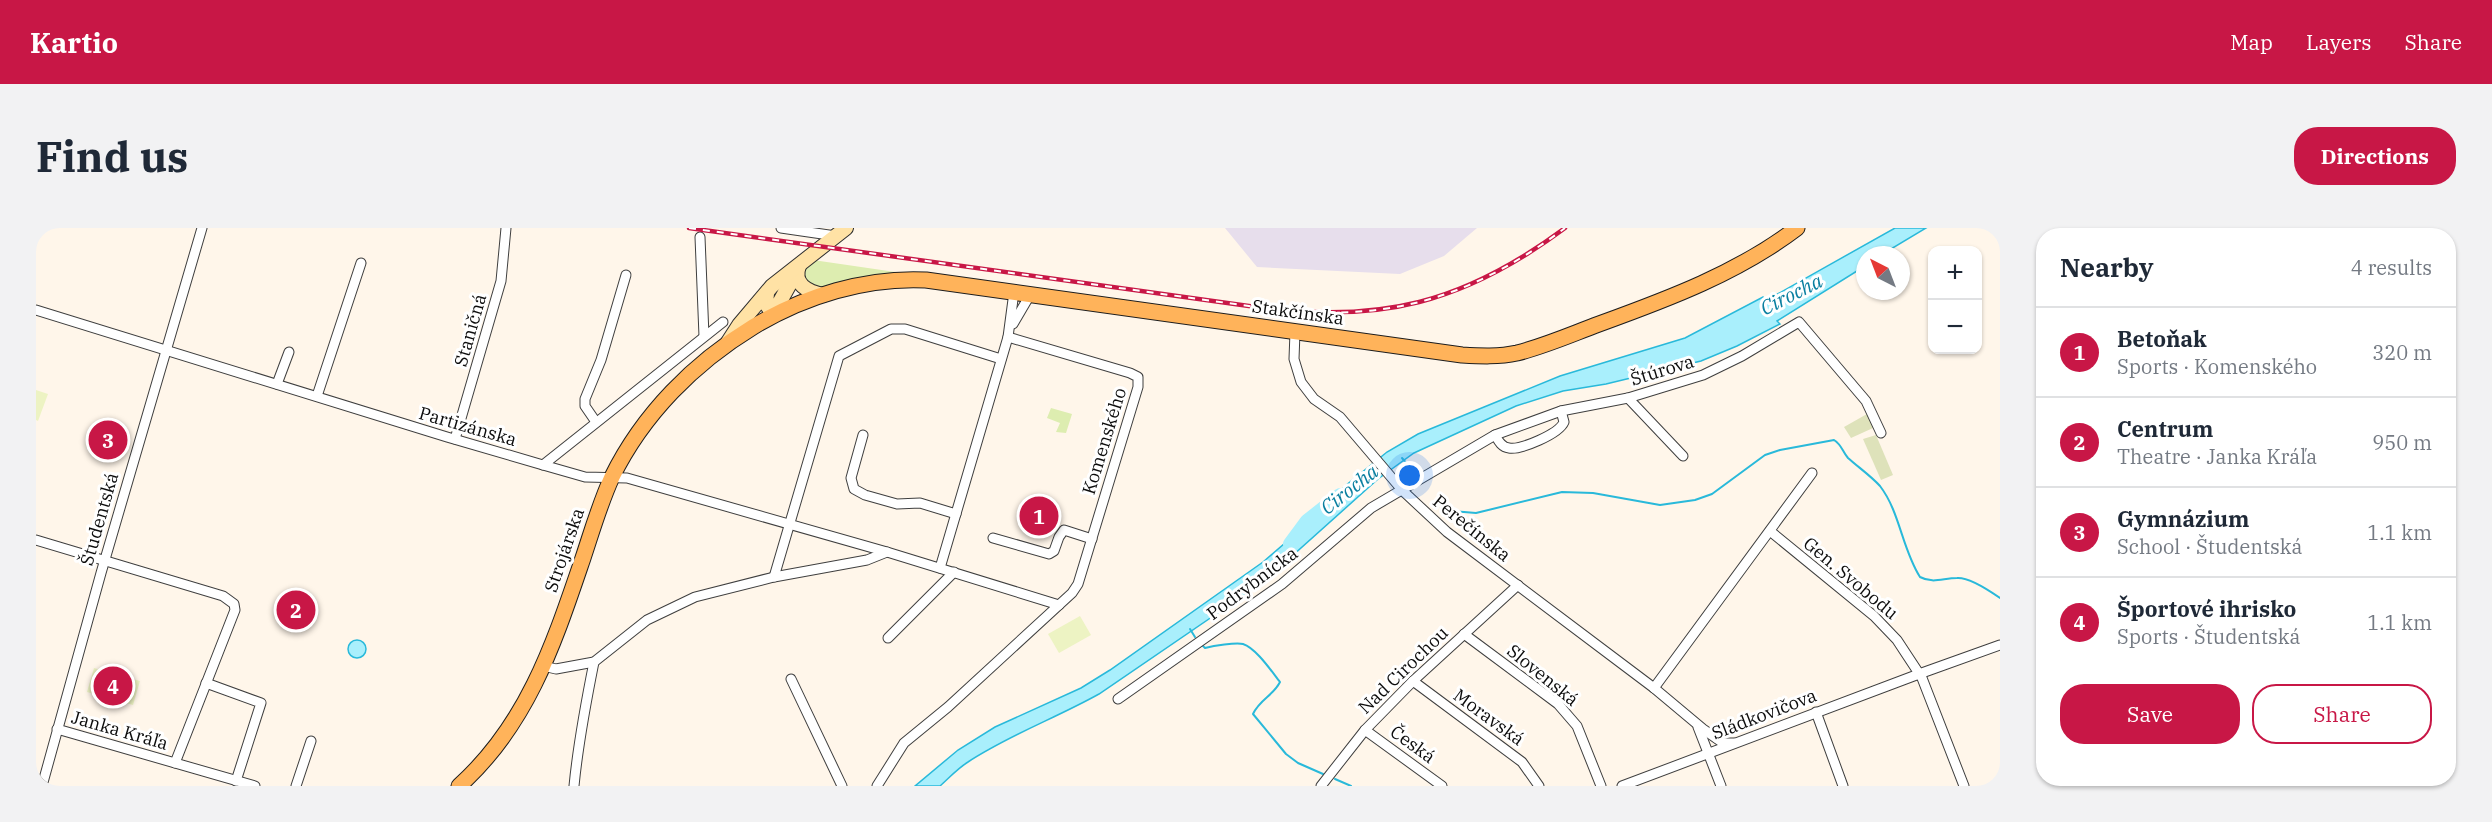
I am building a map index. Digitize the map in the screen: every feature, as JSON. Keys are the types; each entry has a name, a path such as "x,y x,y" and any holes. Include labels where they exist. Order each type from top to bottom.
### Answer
{"main road":[{"name":"Stakčínska","path":"773,314 823,295 863,285 907,280 945,282 1462,355 1492,356 1517,353 1646,307 1700,284 1760,253 1797,228"},
{"name":"Strojárska","path":"728,342 739,325 772,286 798,268 841,232"},
{"name":"Strojárska","path":"459,786 501,740 530,695 543,666 612,478 635,438 651,416 700,364 728,342 773,314 798,268"},
{"path":"798,268 803,288 823,295"},
{"path":"767,293 766,304 773,314"}],"street":[{"name":"Študentská","path":"42,786 57,729 109,562 165,350 202,228"},
{"name":"Staničná","path":"455,440 501,280 506,228"},
{"path":"781,228 841,232"},
{"path":"700,237 704,336"},
{"path":"317,396 361,263"},
{"path":"596,422 585,406 585,399 601,360 626,275"},
{"path":"1009,333 1014,292"},
{"path":"940,568 1000,359 1009,333 1030,295"},
{"name":"Partizánska","path":"36,310 455,440 585,477 612,478"},
{"path":"543,465 723,322"},
{"name":"Štúrova","path":"1400,488 1495,435 1561,411 1628,398 1703,375 1742,356 1799,322 1866,401 1881,433"},
{"path":"774,577 839,356 891,329 905,329 1000,359"},
{"name":"Perečínska","path":"1295,332 1294,359 1301,382 1314,399 1340,417 1400,488 1448,532 1654,688 1714,737 1723,743 1734,744"},
{"name":"Komenského","path":"877,786 904,743 1051,613 1054,603 1078,584 1138,387 1138,377 1009,333"},
{"path":"277,384 290,352"},
{"path":"1628,398 1683,456"},
{"path":"1495,435 1503,446 1510,449 1520,447 1559,430 1564,422 1561,411"},
{"path":"863,435 851,478 854,489 865,495 897,504 920,503 956,514"},
{"path":"1654,688 1812,473"},
{"path":"612,478 627,478 887,552 1054,603"},
{"name":"Podrybnícka","path":"1118,699 1282,584 1366,512 1400,488"},
{"path":"993,538 1049,554 1054,551 1064,530 1092,539"},
{"name":"Gen. Svobodu","path":"1770,531 1887,626 1919,674 1964,786"},
{"path":"36,540 109,562"},
{"path":"543,666 556,669 594,662 647,620 695,597 774,577 867,560 887,552"},
{"name":"Janka Kráľa","path":"109,562 223,596 234,604 235,610 175,763"},
{"path":"888,638 954,572"},
{"name":"Nad Cirochou","path":"1321,786 1365,730 1413,681 1518,585"},
{"name":"Slovenská","path":"1464,634 1558,704 1577,726 1601,786"},
{"name":"Sládkovičova","path":"1622,786 1705,752 1734,744 2000,645"},
{"path":"574,786 590,672 594,662"},
{"path":"791,679 842,786"},
{"name":"Moravská","path":"1413,681 1522,762 1539,786"},
{"path":"206,683 261,703 236,781"},
{"path":"1816,712 1843,786"},
{"name":"Perečínska","path":"1692,718 1720,738 1734,744"},
{"name":"Perečínska","path":"1692,718 1701,731 1705,752 1721,786"},
{"name":"Perečínska","path":"1707,728 1714,737"},
{"name":"Janka Kráľa","path":"57,729 255,786"},
{"name":"Česká","path":"1365,730 1442,786"},
{"path":"1705,752 1714,748 1714,737"},
{"path":"296,786 311,741"}],"shaded area":[{"path":"1225,228 1477,228 1444,256 1400,274 1257,267"}],"green space":[{"path":"813,260 909,274 818,289 804,279 805,269"},
{"path":"36,390 48,394 38,421 36,420"},
{"path":"1051,408 1072,414 1066,433 1056,432 1060,423 1047,418"},
{"path":"1867,414 1873,428 1851,438 1844,427"},
{"path":"1876,435 1893,475 1881,480 1863,439"},
{"path":"1027,501 1057,510 1050,530 1022,521"},
{"path":"1080,616 1091,635 1059,653 1048,634"},
{"path":"94,668 140,681 133,705 87,692"}],"water":[{"path":"1895,228 1926,228 1896,246 1863,246"},
{"path":"1856,250 1856,272 1777,321 1780,324 1737,346 1701,361 1606,384 1563,391 1516,406 1414,453 1378,479 1263,582 1099,694 984,752 961,767 940,786 915,786 958,750 995,727 1081,688 1110,670 1263,562 1314,518 1345,486 1387,452 1418,434 1560,376 1685,338 1763,297 1765,300"},
{"path":"357,640 363,643 366,649 363,655 357,658 351,655 348,649 351,643"}],"waterway":[{"path":"1452,511 1476,513 1562,492 1593,493 1660,505 1695,500 1712,494 1765,455 1834,440 1848,458 1876,482 1887,496 1909,555 1920,577 1934,580 1962,578 1980,585 2000,598"},
{"path":"1402,458 1412,470"},
{"name":"Cirocha","path":"1290,544 1307,521 1340,495"},
{"path":"1190,629 1195,637"},
{"path":"1202,645 1205,648 1243,644 1258,655 1280,682 1253,714 1286,754 1298,763 1323,774"},
{"path":"1335,779 1351,786"}],"railway":[{"path":"689,228 1301,312 1382,309 1419,302 1456,290 1492,274 1528,254 1565,228"}],"place":[{"name":"Gymnázium","path":"108,440"},
{"name":"Betoňak","path":"1039,516"},
{"name":"Centrum","path":"296,610"},
{"name":"Športové ihrisko","path":"113,686"}]}
